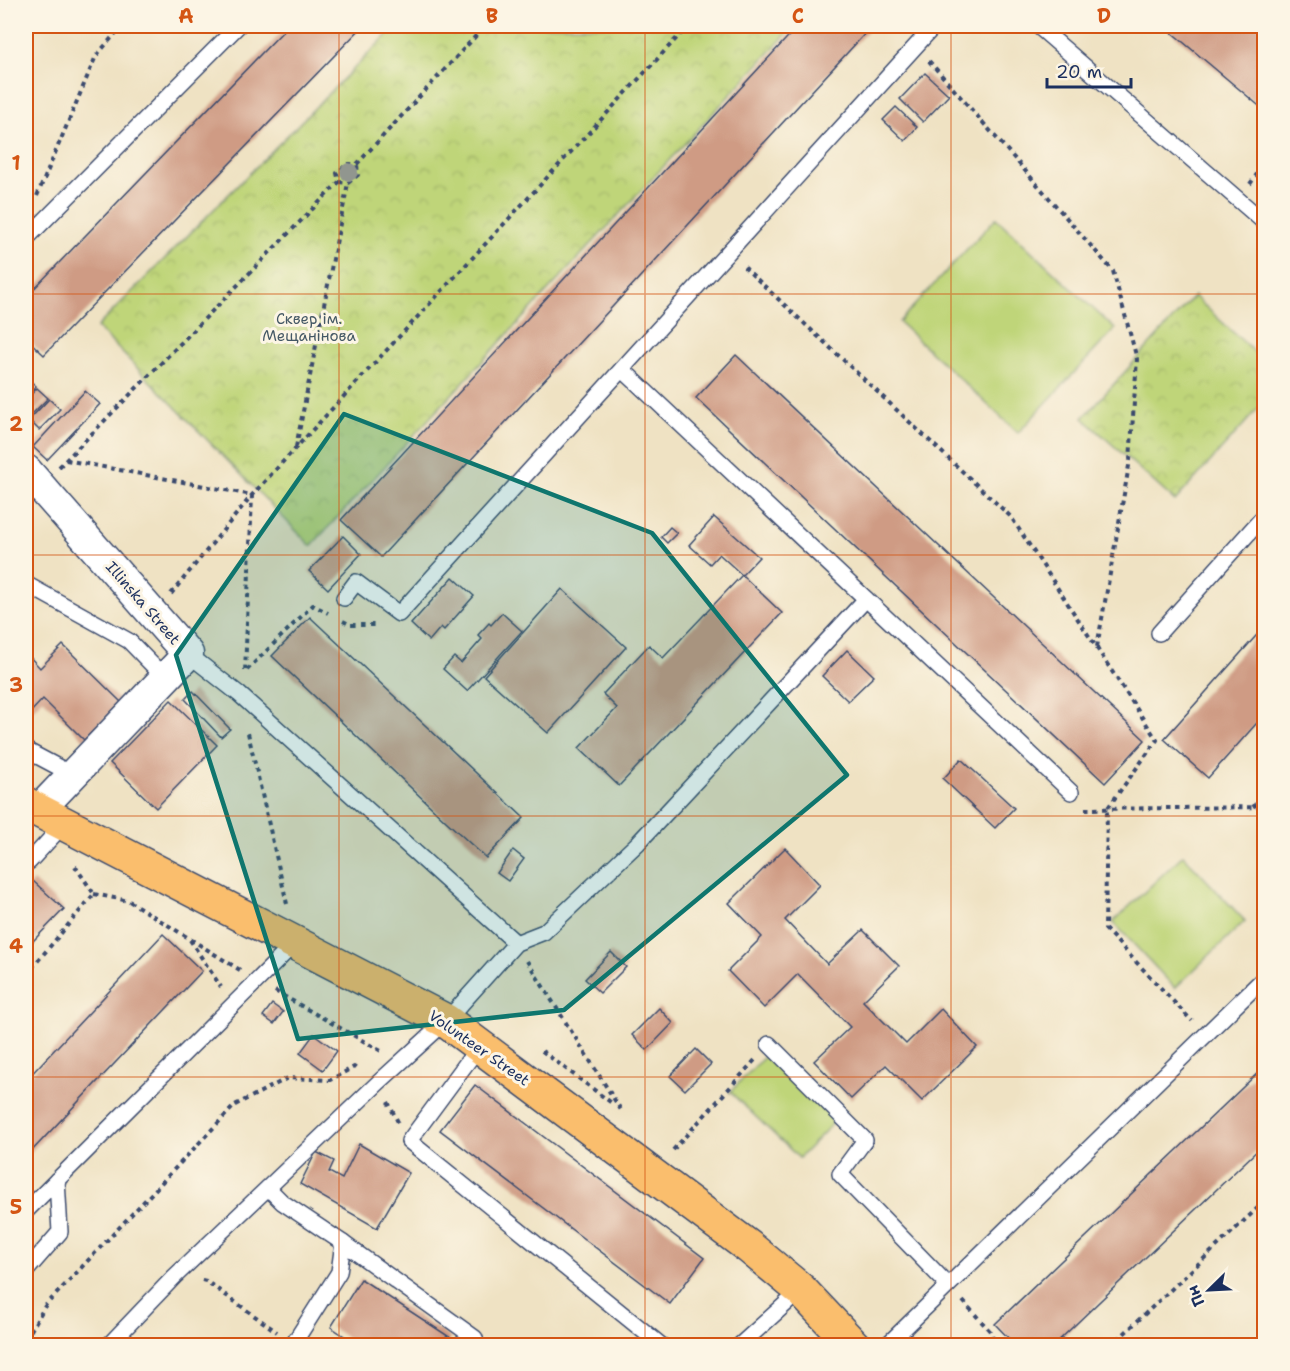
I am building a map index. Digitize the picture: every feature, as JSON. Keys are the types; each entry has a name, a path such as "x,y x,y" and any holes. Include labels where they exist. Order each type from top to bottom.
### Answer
{"main road":[{"name":"Volunteer Street","path":"49,824 295,943 446,1022 480,1045 749,1248 801,1290 854,1346"}],"street":[{"name":"Illinska Street","path":"33,477 188,654 73,775 49,824"}],"lane":[{"path":"26,239 238,26"},
{"path":"344,598 356,582 399,614 934,26"},
{"path":"1038,26 1264,222"},
{"path":"622,369 1071,792"},
{"path":"1160,633 1264,516"},
{"path":"26,584 129,641 165,678"},
{"path":"108,1346 174,1277 378,1083 446,1022 516,943 544,932 638,843 866,599"},
{"path":"188,654 239,694 516,943"},
{"path":"26,750 73,775"},
{"path":"26,862 29,862 49,824"},
{"path":"26,1211 295,943"},
{"path":"886,1346 1264,978"},
{"path":"769,1044 865,1140 840,1174 948,1285"},
{"path":"480,1045 409,1141 662,1346"},
{"path":"26,1271 60,1232 57,1180"},
{"path":"268,1188 282,1202 475,1338 476,1346"},
{"path":"293,1345 339,1272 343,1244"},
{"path":"739,1346 801,1290"}],"path":[{"path":"33,205 96,56 122,26"},
{"path":"339,182 337,173 347,164 357,164 485,26"},
{"path":"153,615 252,495 688,26"},
{"path":"916,45 1113,271 1137,359 1130,460 1097,648"},
{"path":"296,449 348,183 358,175 357,164"},
{"path":"339,182 348,183"},
{"path":"33,477 65,460 339,182"},
{"path":"728,252 1011,517 1157,740 1107,809 1106,929 1206,1035"},
{"path":"65,460 252,495"},
{"path":"246,670 313,605 329,614"},
{"path":"340,619 351,624 375,625 399,614"},
{"path":"1071,792 1085,809 1264,807"},
{"path":"1253,807 1264,795"},
{"path":"26,975 94,894 49,824"},
{"path":"188,938 219,986 237,1001"},
{"path":"516,943 621,1110"},
{"path":"673,1150 769,1044"},
{"path":"26,1339 45,1306 235,1106 288,1078 330,1080 354,1067 378,1083 409,1141"},
{"path":"1111,1346 1264,1202"},
{"path":"174,1277 206,1281 293,1345"},
{"path":"948,1285 990,1331 996,1346"}],"highlighted area":[{"path":"344,414 652,533 847,775 564,1010 298,1039 176,655"}],"green space":[{"name":"Сквер ім. Мещанінова","path":"396,26 794,26 311,546 97,327"},
{"path":"996,218 1115,329 1018,433 899,322"},
{"path":"1194,296 1264,361 1264,402 1175,501 1083,418"},
{"path":"1183,855 1245,921 1175,988 1113,922"},
{"path":"767,1054 836,1120 799,1158 730,1092"}],"building":[{"path":"288,26 363,26 44,355 26,338 26,297"},
{"path":"798,26 872,26 381,557 341,520"},
{"path":"1164,26 1264,26 1264,110"},
{"path":"925,73 949,95 923,122 900,99"},
{"path":"896,107 917,127 905,141 883,120"},
{"path":"736,355 1145,740 1105,783 696,398"},
{"path":"26,377 36,386 26,397"},
{"path":"37,388 48,398 27,419 26,400"},
{"path":"85,391 100,404 47,460 33,447"},
{"path":"49,399 60,409 39,430 29,420"},
{"path":"714,517 759,557 742,575 719,554 710,564 689,545"},
{"path":"670,527 677,533 667,543 661,537"},
{"path":"343,536 361,554 328,589 309,571"},
{"path":"742,575 782,613 619,786 579,748 617,708 603,694 649,645 663,658"},
{"path":"453,577 474,596 444,630 441,627 429,641 411,624"},
{"path":"562,589 626,647 548,733 484,676"},
{"path":"502,613 522,631 467,691 443,669 454,657 461,663 482,639 478,635"},
{"path":"310,617 524,818 486,858 272,656"},
{"path":"1264,627 1264,715 1208,778 1164,739"},
{"path":"63,645 121,702 84,740 43,699 26,717 26,653 40,668"},
{"path":"847,650 874,676 848,701 822,676"},
{"path":"193,691 230,729 221,737 185,699"},
{"path":"171,700 217,745 156,808 110,763"},
{"path":"961,759 1014,808 995,828 943,779"},
{"path":"785,848 820,885 785,920 827,964 863,930 899,966 863,1001 906,1044 941,1009 977,1047 922,1101 886,1065 851,1099 814,1061 850,1027 798,974 764,1008 728,971 762,937 729,903"},
{"path":"513,850 524,859 508,881 497,873"},
{"path":"33,881 64,909 33,941 26,943 26,889"},
{"path":"163,934 202,971 26,1157 26,1080"},
{"path":"611,952 626,967 600,993 585,979"},
{"path":"272,1004 283,1012 274,1024 263,1016"},
{"path":"659,1008 673,1023 647,1050 632,1035"},
{"path":"314,1034 337,1051 323,1070 300,1053"},
{"path":"696,1049 711,1064 685,1090 670,1076"},
{"path":"1264,1067 1264,1144 1053,1346 1016,1346 995,1324"},
{"path":"475,1085 704,1258 670,1304 440,1130"},
{"path":"359,1144 409,1173 377,1228 300,1184 316,1152 334,1161 329,1172 342,1179"},
{"path":"361,1279 451,1338 446,1346 359,1346 331,1327"}]}
